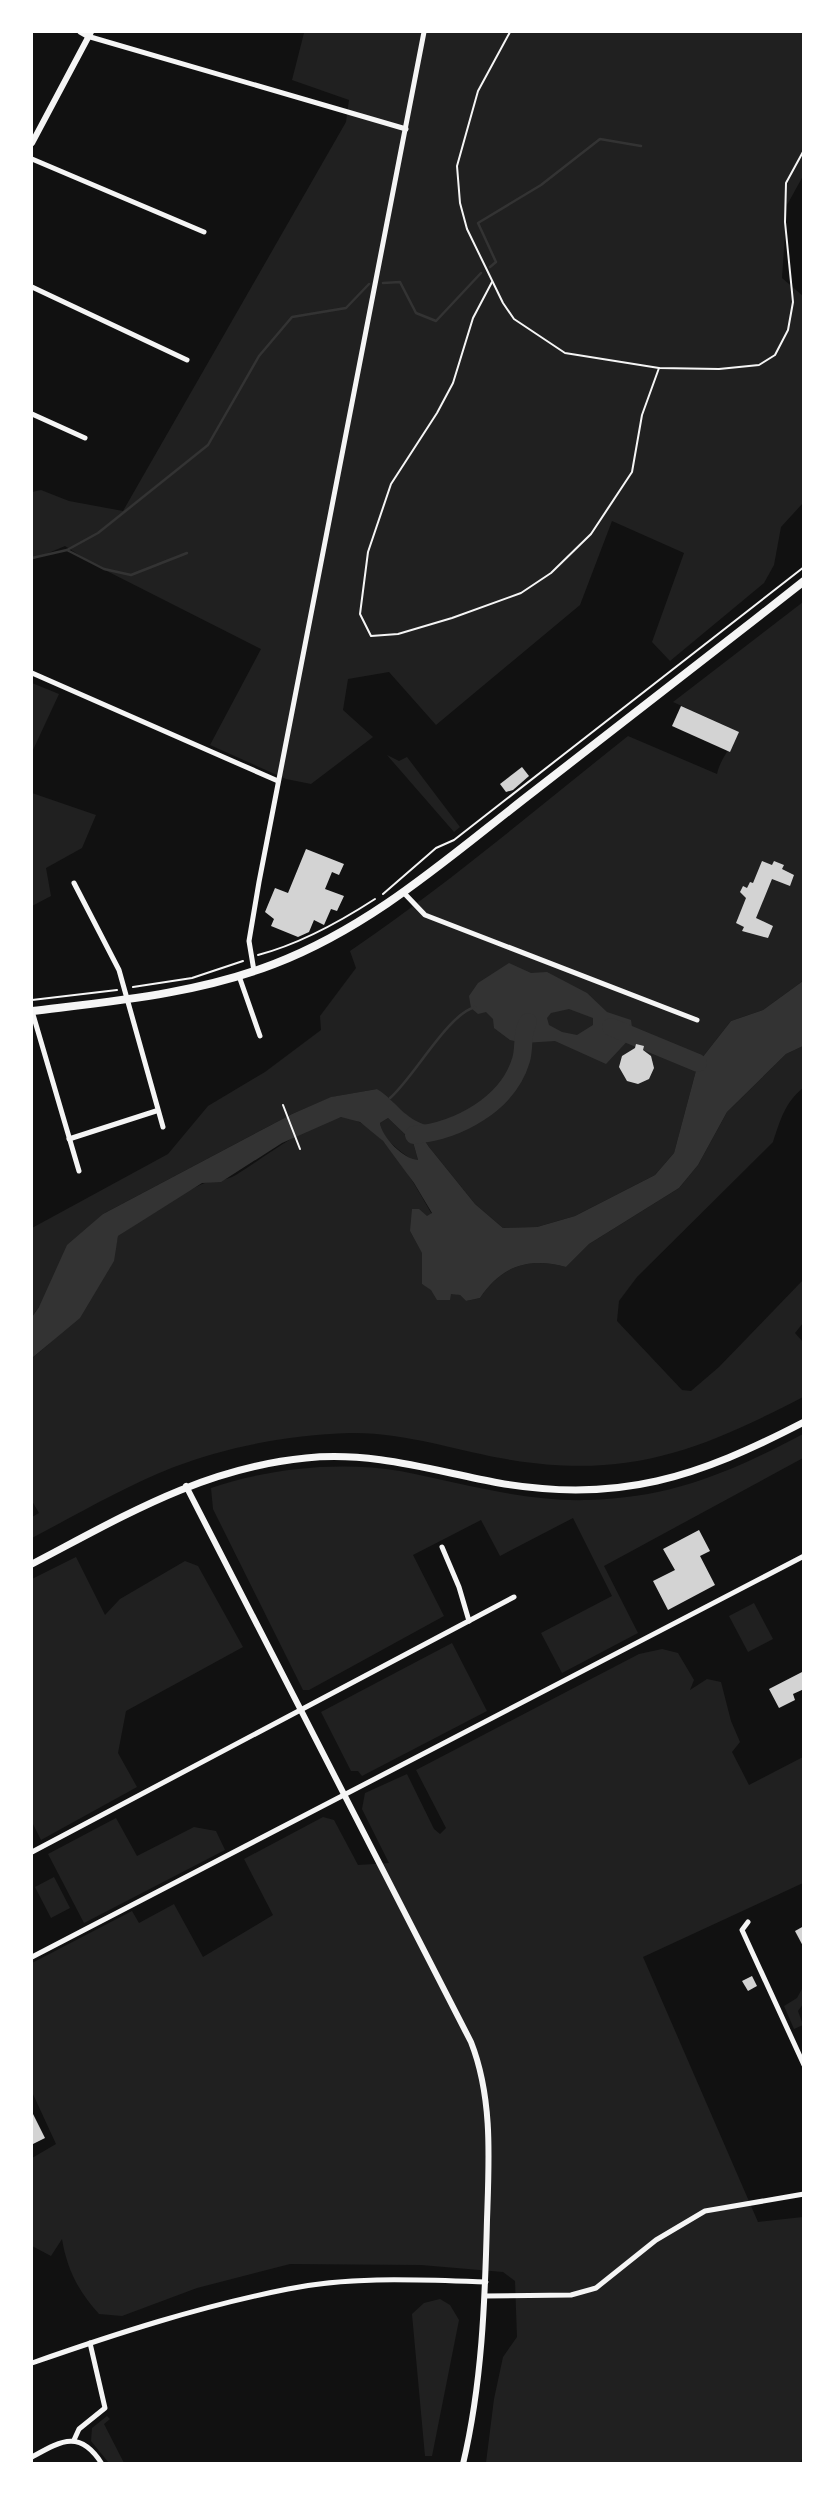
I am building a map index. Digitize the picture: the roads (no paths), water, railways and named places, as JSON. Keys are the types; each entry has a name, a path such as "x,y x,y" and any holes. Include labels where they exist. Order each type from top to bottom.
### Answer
{"main road":[{"path":"32,1011 128,1000 239,976 336,936 404,892 803,581"},
{"path":"32,1564 186,1486 234,1470 274,1461 340,1456 404,1462 528,1487 561,1490 631,1487 716,1465 803,1422"}],"street":[{"path":"79,32 405,129"},
{"path":"254,971 249,941 424,32"},
{"path":"32,143 89,34"},
{"path":"32,159 204,232"},
{"path":"32,287 187,360"},
{"path":"32,414 85,438"},
{"path":"32,673 278,781"},
{"path":"75,883 119,970 156,1111 163,1126"},
{"path":"404,892 425,915 697,1020"},
{"path":"239,976 260,1036"},
{"path":"32,1011 79,1171"},
{"path":"69,1139 156,1111"},
{"path":"186,1486 345,1794 480,2065 485,2090 489,2162 486,2282 477,2381 463,2463"},
{"path":"442,1548 460,1587 470,1621"},
{"path":"32,1957 803,1556"},
{"path":"32,1852 513,1597"},
{"path":"748,1922 742,1930 803,2065"},
{"path":"485,2296 571,2295 596,2288 656,2240 705,2211 803,2194"},
{"path":"32,2363 90,2343 290,2288 409,2281 486,2282"},
{"path":"74,2440 79,2430 105,2408 90,2343"},
{"path":"32,2457 62,2441 74,2440 87,2446 102,2463"}],"waterway":[{"path":"490,267 496,262 478,223 541,185 600,139 641,146"},
{"path":"383,283 400,282 416,313 436,321 481,273"},
{"path":"32,558 67,550 98,533 208,445 259,356 292,317 346,308 369,284"},
{"path":"67,550 104,569 131,575 187,553"},
{"path":"390,1098 453,1022 475,1007"},
{"path":"414,1135 447,1128 464,1121 493,1102 514,1076 521,1060 528,1022"},
{"path":"611,1027 698,1063"}]}
